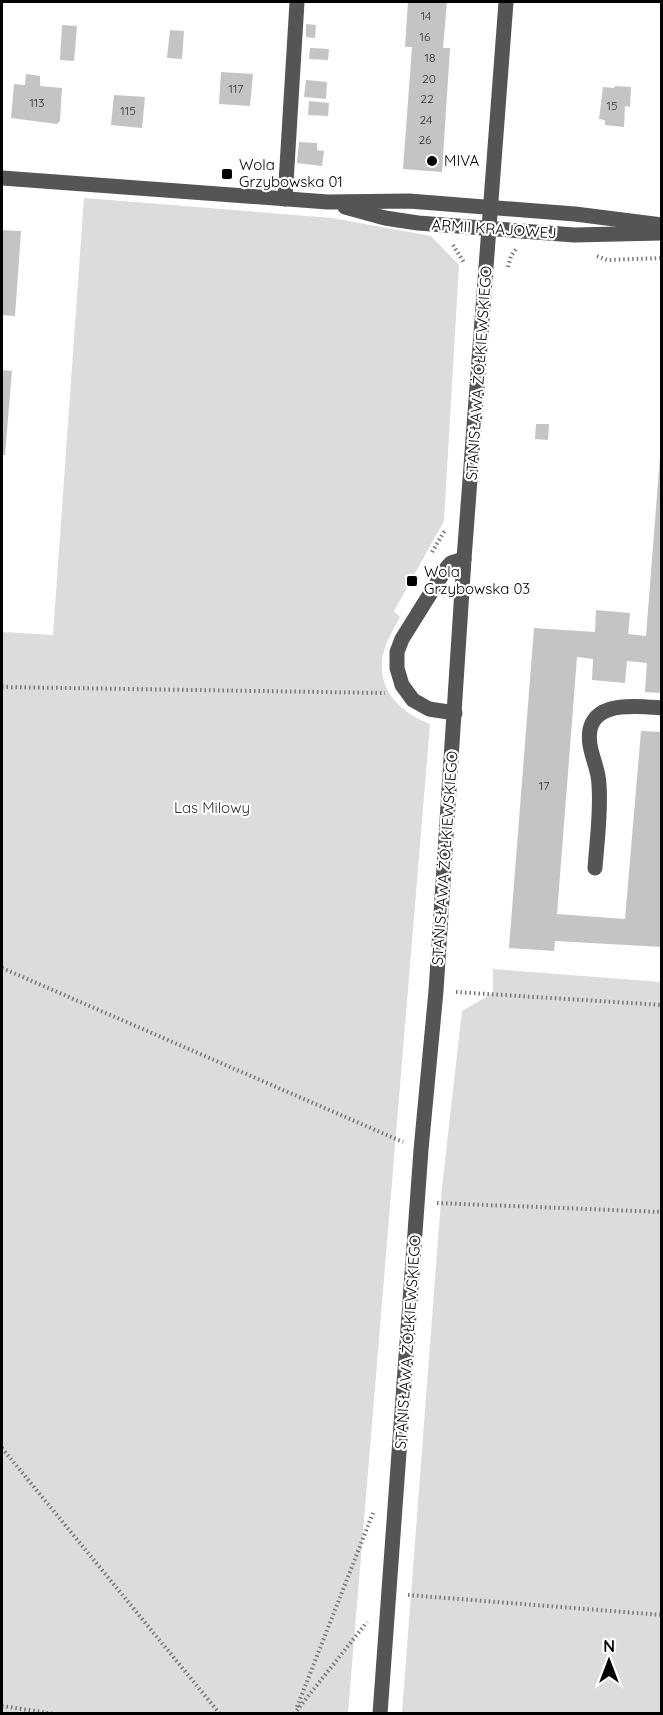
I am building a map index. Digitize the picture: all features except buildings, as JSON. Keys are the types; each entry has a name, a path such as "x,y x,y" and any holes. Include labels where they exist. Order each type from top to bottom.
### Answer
{"street":[{"path":"285,198 297,2"},
{"name":"STANISŁAWA ŻÓŁKIEWSKIEGO","path":"380,1713 421,1150 436,991 464,559 506,2"},
{"name":"ARMII KRAJOWEJ","path":"2,178 328,202 409,201 575,214 662,225"},
{"name":"ARMII KRAJOWEJ","path":"328,202 396,220 574,235 662,233"},
{"path":"455,713 429,709 414,700 398,677 397,668 399,645 448,566 464,559"},
{"path":"595,868 600,786 590,741 592,727 599,715 618,706 662,708"}],"path":[{"path":"449,238 464,261 465,270"},
{"path":"429,558 445,530"},
{"path":"2,687 407,693"},
{"path":"2,968 421,1150"},
{"path":"436,991 662,1005"},
{"path":"418,1202 662,1212"},
{"path":"2,1448 220,1713"},
{"path":"294,1713 378,1502"},
{"path":"389,1593 662,1615"},
{"path":"294,1713 367,1621"},
{"path":"2,1706 55,1713"}],"green space":[{"name":"Las Milowy","path":"84,198 332,218 431,236 459,265 444,521 394,611 400,617 386,644 382,661 384,683 395,701 420,720 430,724 348,1713 2,1713 2,632 53,635"},
{"path":"493,969 661,982 661,1713 402,1713 442,1187 462,1011 493,993"}],"place":[{"name":"MIVA","path":"432,161"},
{"name":"Wola Grzybowska 01","path":"227,174"},
{"name":"Wola Grzybowska 03","path":"412,581"}]}
